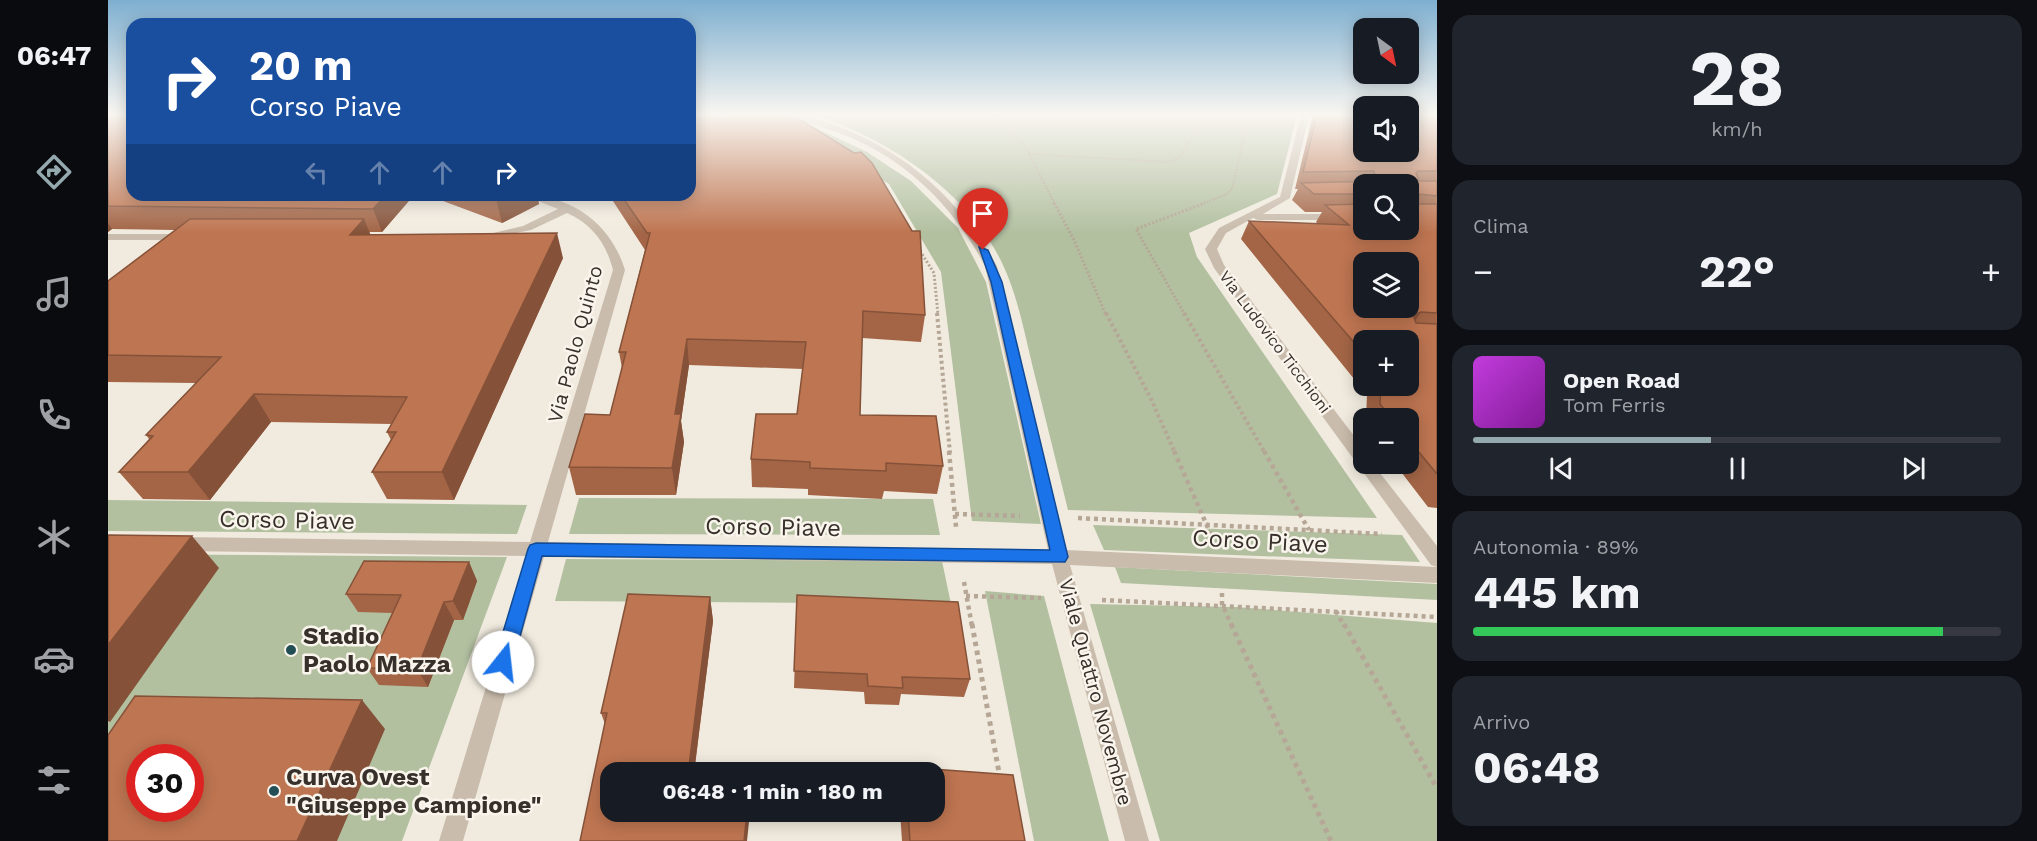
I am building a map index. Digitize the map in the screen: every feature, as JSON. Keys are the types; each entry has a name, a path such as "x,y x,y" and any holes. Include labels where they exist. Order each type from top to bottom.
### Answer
{"street":[{"name":"Viale Quattro Novembre","path":"886,154 904,164 938,190 976,238 997,282 1070,598 1137,841"},
{"name":"Via Ludovico Ticchioni","path":"1299,154 1293,194 1252,217 1227,226 1219,232 1211,249 1213,258 1353,447"},
{"name":"Via Paolo Quinto","path":"451,841 619,270 616,252 604,234 590,220 545,201"},
{"path":"481,238 527,228 567,209"},
{"path":"1252,217 1353,217"},
{"path":"108,237 201,237"},
{"name":"Via Ludovico Ticchioni","path":"1373,474 1437,560"},
{"name":"Corso Piave","path":"167,544 1060,557 1437,575"}],"path":[{"path":"1029,154 1074,240 1108,319 1151,399 1223,565"},
{"path":"1033,154 1168,162 1180,158 1182,154"},
{"path":"1240,154 1232,189 1225,195 1136,229 1309,530"},
{"path":"915,244 934,273 955,514 1050,516 1419,535"},
{"path":"960,556 1001,783"},
{"path":"966,596 1222,603 1437,617"},
{"path":"1222,603 1331,841"},
{"path":"1336,610 1437,788"}],"green space":[{"path":"838,154 870,154 911,181 958,228 986,282 1041,524 972,521 941,272 889,184"},
{"path":"898,154 1287,154 1277,194 1189,233 1197,257 1377,518 1068,510 1025,332 1005,269 998,254 973,218 934,180"},
{"path":"579,498 933,499 940,535 569,534"},
{"path":"108,500 527,505 517,534 108,531"},
{"path":"1093,525 1402,535 1420,562 1104,550"},
{"name":"Stadio Paolo Mazza","path":"108,554 507,557 402,841 108,841"},
{"path":"566,559 942,561 951,604 555,601"},
{"path":"1115,567 1437,584 1437,600 1121,583"},
{"path":"985,591 1044,596 1109,841 1034,841"},
{"path":"1090,604 1236,607 1437,623 1437,841 1160,841"}],"building":[{"path":"108,154 126,154 126,201 380,201 373,209 108,206"},
{"path":"696,154 863,154 872,163 912,231 920,231 925,315 863,311 860,415 936,416 943,466 886,463 886,471 810,468 810,462 751,459 756,414 797,414 806,342 687,339 675,414 681,414 672,468 569,467 585,414 610,415 626,352 619,352 650,233 647,233 625,201 696,201"},
{"path":"1307,154 1353,154 1353,162 1419,162 1419,154 1437,154 1437,171 1418,171 1416,174 1375,174 1374,171 1303,172"},
{"path":"1419,181 1437,181 1437,196 1419,194"},
{"path":"1353,182 1353,194 1314,194 1301,183"},
{"path":"1353,204 1353,240 1419,240 1419,204 1437,204 1437,313 1419,313 1419,252 1353,252 1353,318 1414,318 1416,323 1437,324 1437,474 1419,452 1419,408 1383,408 1380,404 1380,396 1419,396 1419,330 1353,330 1353,341 1249,221 1349,225 1325,205"},
{"path":"190,219 364,219 350,235 557,233 442,472 372,472 396,432 387,432 407,397 254,394 188,472 119,472 153,436 146,435 221,357 108,355 108,281"},
{"path":"108,535 192,536 108,645"},
{"path":"364,561 469,562 453,601 444,602 417,669 367,668 401,595 346,594"},
{"path":"628,594 710,597 689,762 600,762 600,822 746,822 744,841 580,841 607,713 601,713"},
{"path":"797,595 958,602 970,679 902,677 903,688 868,686 867,674 794,671"},
{"name":"Curva Ovest \"Giuseppe Campione\"","path":"135,696 362,700 297,841 108,841 108,735"},
{"path":"945,770 1013,775 1025,841 910,841 909,822 945,822"}],"place":[{"name":"Stadio Paolo Mazza","path":"291,650"},
{"name":"Curva Ovest \"Giuseppe Campione\"","path":"274,791"}],"route":[{"path":"503,662 536,549 1060,557 997,282 983,250"}]}
